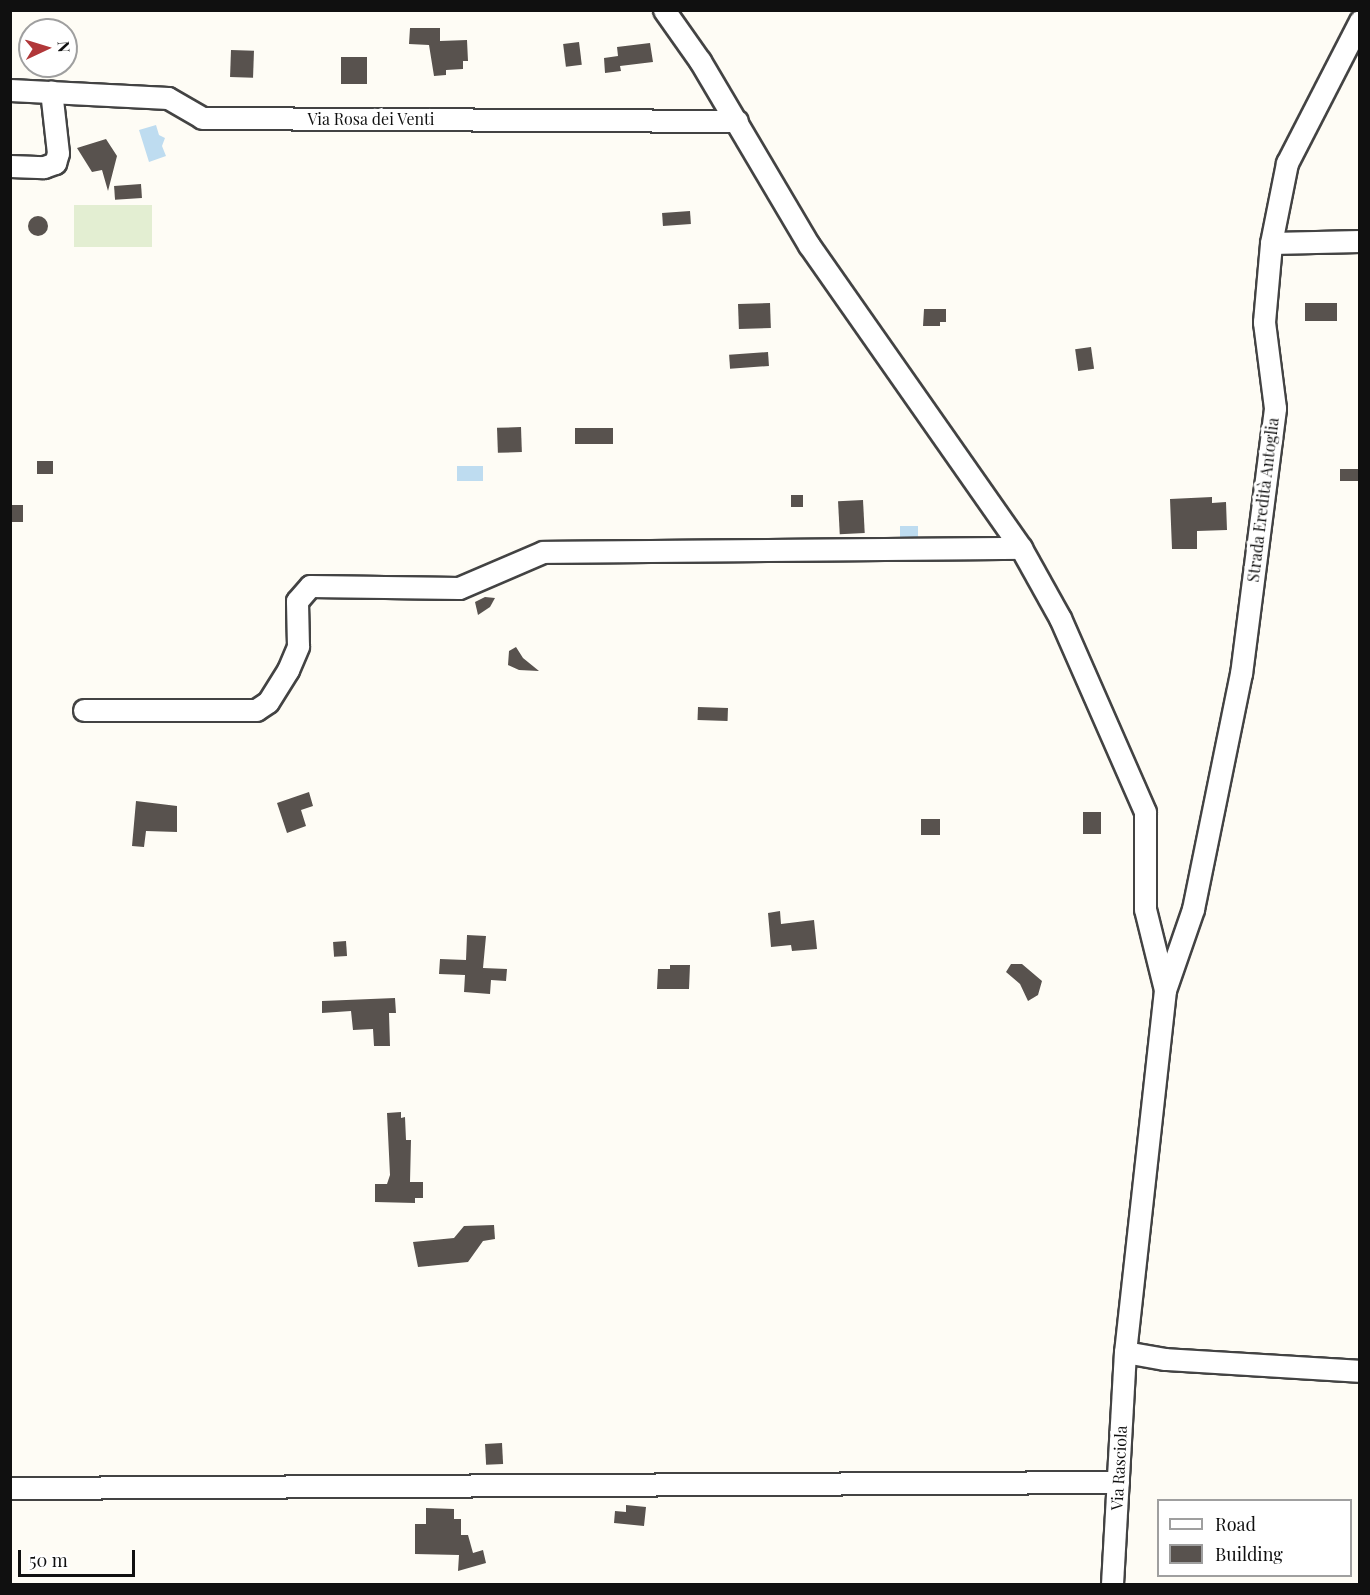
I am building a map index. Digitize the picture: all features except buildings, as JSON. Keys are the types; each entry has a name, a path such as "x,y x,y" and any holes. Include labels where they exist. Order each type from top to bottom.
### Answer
{"street":[{"path":"664,10 737,121 809,245 1021,548 1060,618 1145,812 1145,909 1165,990"},
{"name":"Strada Eredità Antoglia","path":"1165,990 1193,909 1241,674 1275,408 1264,322 1271,243 1287,163 1359,21"},
{"name":"Via Rosa dei Venti","path":"10,90 168,98 202,118 737,121"},
{"path":"10,166 44,167 55,163 58,153 51,91"},
{"path":"1271,243 1359,242"},
{"path":"84,710 256,710 268,702 288,670 298,646 297,601 310,586 459,588 543,552 1021,548"},
{"name":"Via Rasciola","path":"1113,1584 1125,1352 1165,990"},
{"path":"1125,1352 1165,1359 1359,1371"},
{"path":"10,1488 1118,1482"}],"green space":[{"path":"74,205 152,205 152,247 74,247"}],"water":[{"path":"156,125 159,135 165,138 162,146 166,156 149,162 139,130"},
{"path":"457,466 483,466 483,481 457,481"},
{"path":"900,526 918,526 918,540 900,540"}]}
